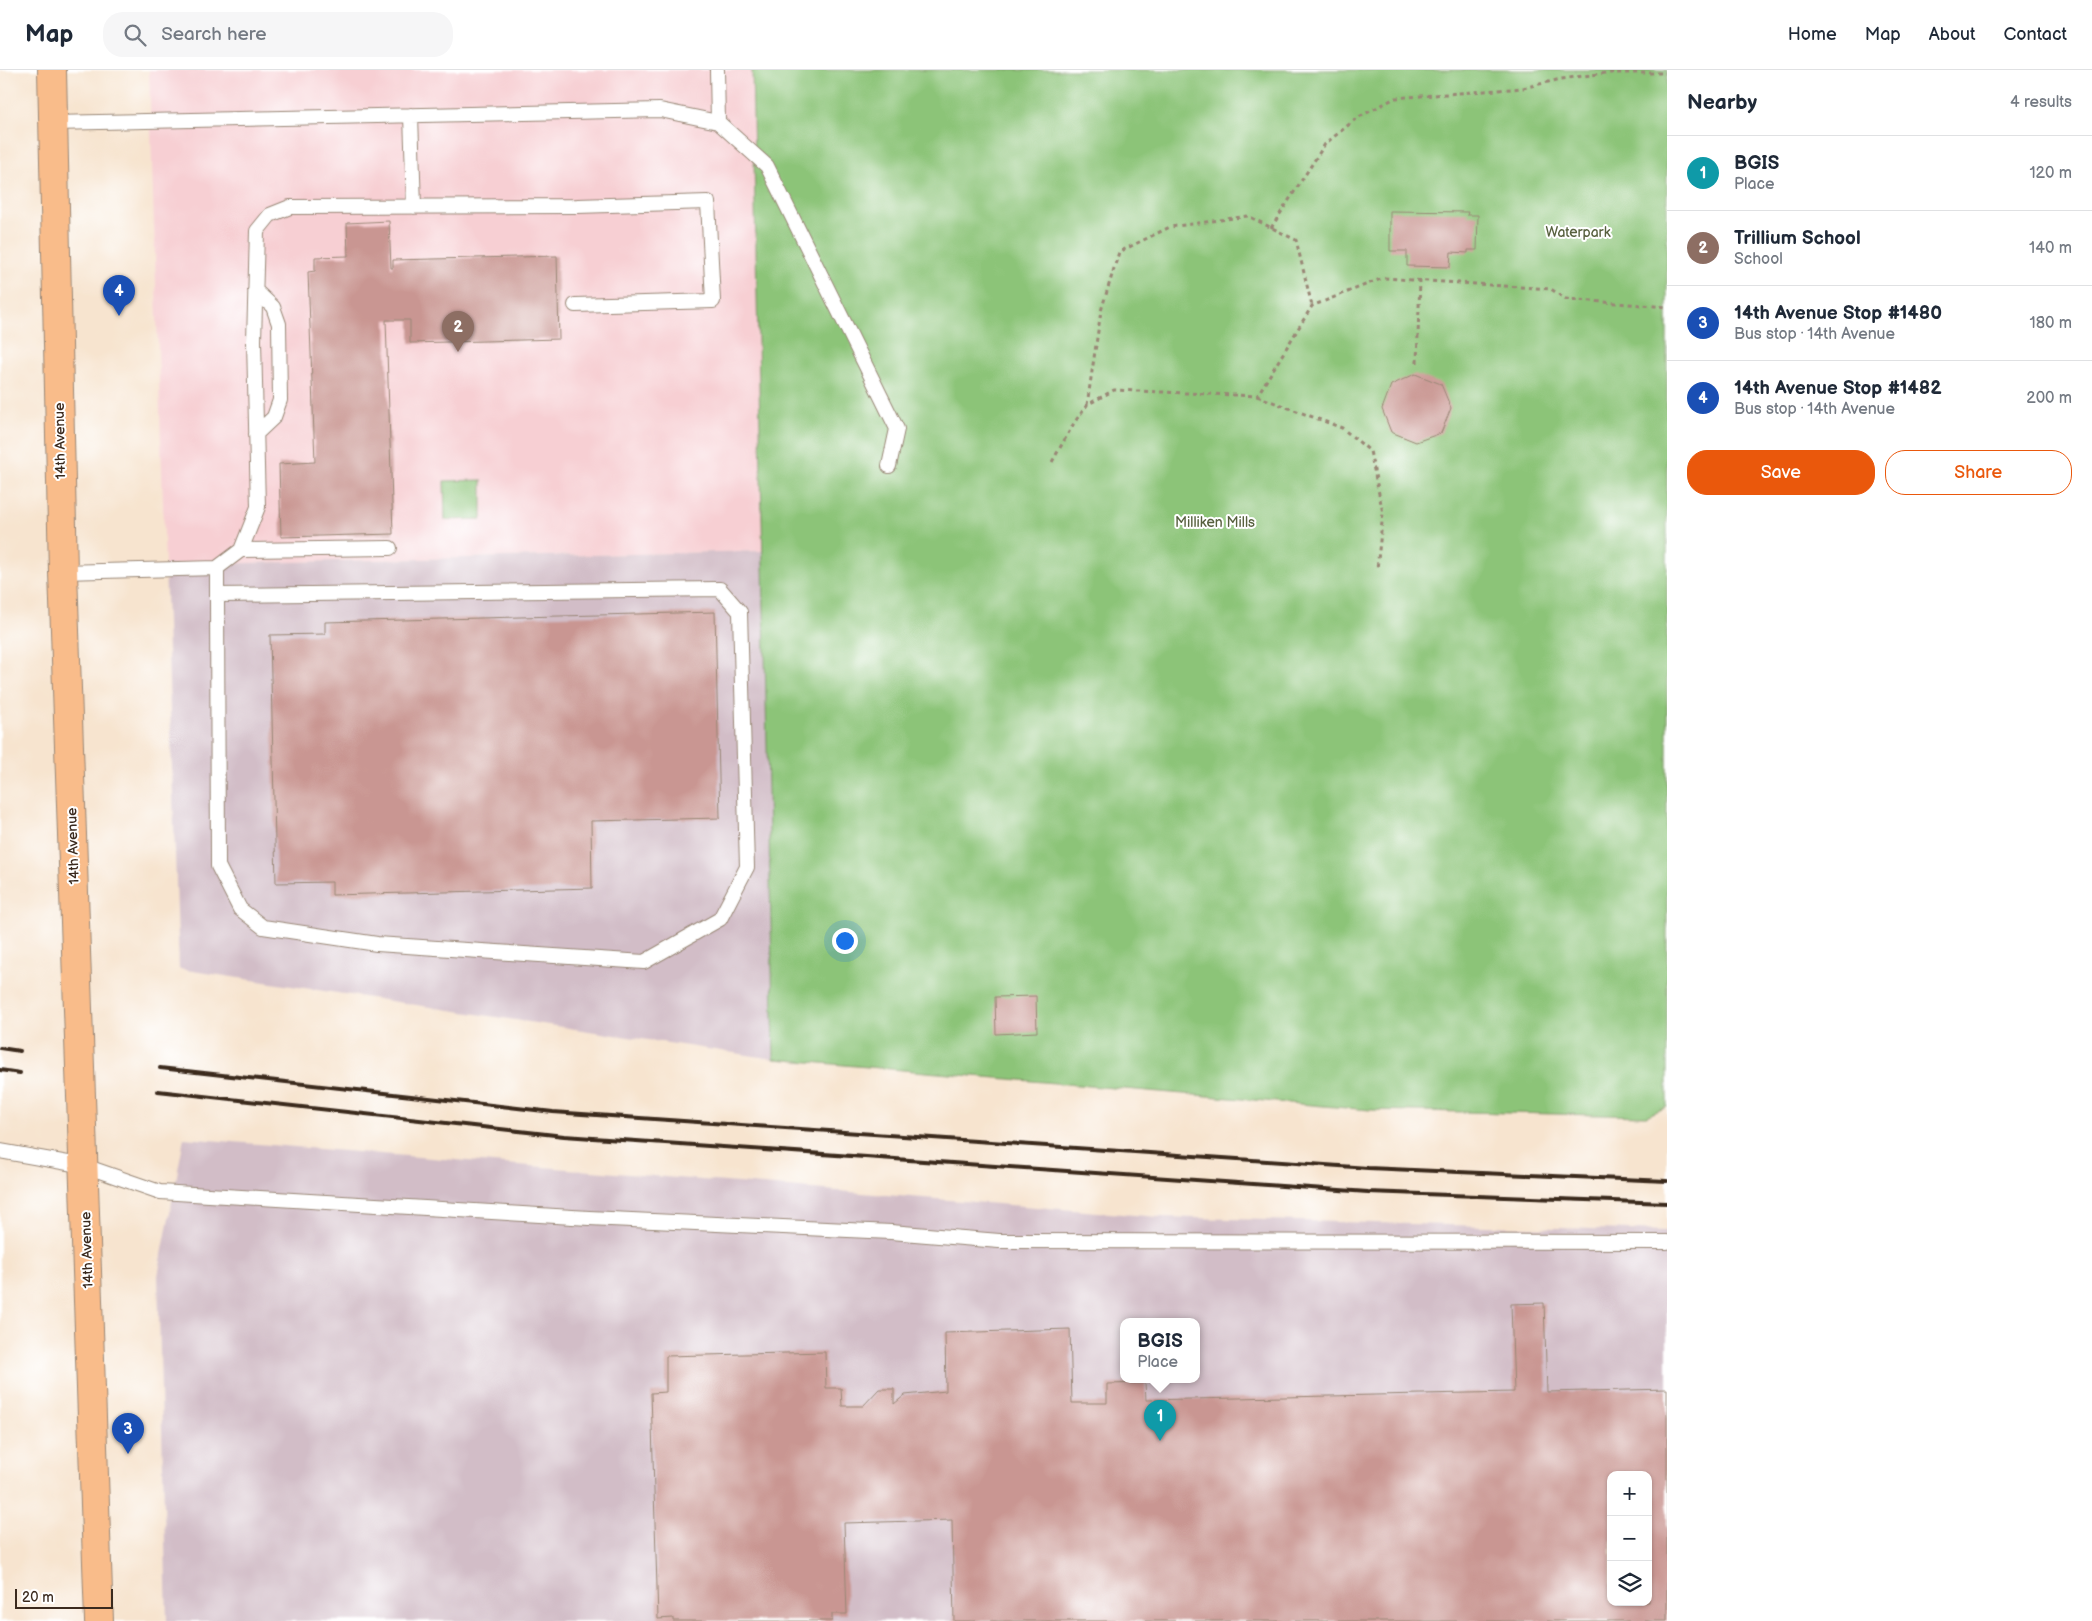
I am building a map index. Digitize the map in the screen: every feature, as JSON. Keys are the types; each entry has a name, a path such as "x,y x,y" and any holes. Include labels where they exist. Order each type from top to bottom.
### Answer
{"main road":[{"name":"14th Avenue","path":"52,70 63,572 85,1166 99,1621"}],"lane":[{"path":"717,70 718,122"},
{"path":"53,123 660,110 718,122 767,166 772,175 897,429 889,466"},
{"path":"411,115 414,207"},
{"path":"63,572 217,568 241,550 258,506 255,290 257,231 270,215 290,207 578,206 708,202 713,302 575,305"},
{"path":"255,290 273,307 279,324 280,381 280,400 274,417 256,434"},
{"path":"241,550 390,548"},
{"path":"217,568 217,594 218,866 240,909 263,927 377,944 644,962 720,919 747,867 740,612 720,589 217,594"},
{"path":"0,1151 85,1166 160,1192 589,1218 891,1232 998,1241 1667,1242"}],"path":[{"path":"1271,228 1326,144 1357,118 1395,98 1523,88 1561,79 1606,73 1667,73"},
{"path":"1087,405 1101,311 1119,252 1170,227 1248,216 1296,240 1312,306"},
{"path":"1257,396 1312,306 1382,278 1551,289 1566,299 1667,307"},
{"path":"1417,363 1420,280"},
{"path":"1052,462 1074,423 1087,405 1114,390 1257,396 1342,428 1370,451 1383,513 1377,569"}],"shaded area":[{"path":"149,70 752,70 763,551 165,565"},
{"path":"763,551 774,1059 179,969 165,565"},
{"path":"184,1138 1159,1217 1667,1231 1667,1621 167,1621 158,1276"}],"green space":[{"name":"Milliken Mills","path":"752,70 1667,70 1667,1107 1646,1116 1370,1110 774,1059"},
{"path":"482,480 482,519 445,520 444,481"}],"building":[{"path":"1390,211 1468,212 1467,215 1478,215 1477,250 1468,250 1468,253 1451,252 1450,267 1407,266 1407,251 1390,251"},
{"path":"389,221 391,268 393,268 393,260 557,256 559,339 410,343 410,320 386,320 393,534 281,537 279,464 315,462 308,272 315,271 315,257 348,256 347,223"},
{"path":"1415,374 1441,384 1451,408 1441,433 1416,442 1391,432 1382,409 1391,385"},
{"path":"715,612 720,818 591,821 592,888 332,895 332,882 276,883 270,635 325,634 325,622"},
{"path":"1036,996 1037,1032 996,1034 995,997"},
{"path":"1544,1303 1547,1392 1667,1389 1667,1621 954,1621 952,1520 844,1523 847,1614 832,1614 832,1621 673,1621 673,1618 658,1619 651,1393 666,1392 666,1356 825,1352 826,1388 841,1388 842,1406 863,1406 879,1389 894,1389 894,1404 905,1395 946,1391 945,1333 1070,1329 1072,1403 1107,1403 1107,1384 1145,1383 1146,1400 1514,1392 1511,1304"}],"railway":[{"path":"0,1048 20,1051"},
{"path":"160,1068 553,1112 1368,1168 1667,1181"},
{"path":"0,1070 20,1073"},
{"path":"158,1091 564,1136 1368,1192 1667,1203"}],"place":[{"name":"14th Avenue Stop #1482","path":"119,316"},
{"name":"Trillium School","path":"458,352"},
{"name":"BGIS","path":"1160,1441"},
{"name":"14th Avenue Stop #1480","path":"128,1454"}],"park label":[{"name":"Waterpark","path":"1578,232"}]}
